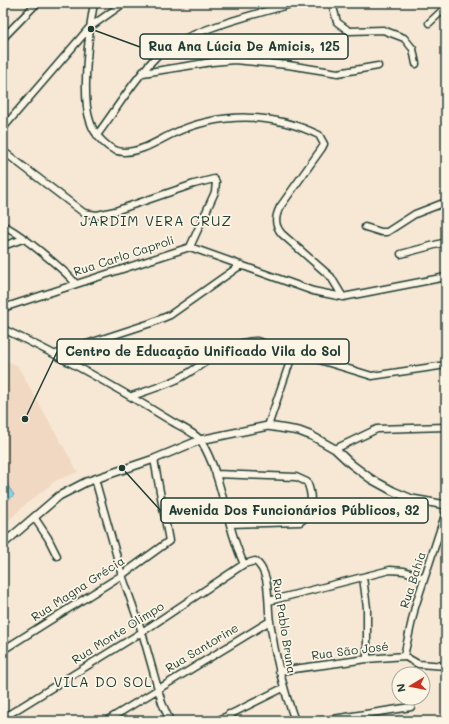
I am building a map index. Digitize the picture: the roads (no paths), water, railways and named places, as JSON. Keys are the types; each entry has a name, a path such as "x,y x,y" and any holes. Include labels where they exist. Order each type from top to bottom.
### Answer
{"street":[{"path":"3,38 37,3"},
{"path":"94,3 90,27 87,108 90,122 97,135 114,150 122,152 145,148 192,126 234,118 256,117 279,120 311,131 322,139 324,144 276,215 275,223 282,234 332,277 343,297 446,277"},
{"path":"3,128 90,27 124,3"},
{"path":"97,135 143,72 163,50 188,37 221,25 295,3"},
{"path":"332,3 337,22 349,31 383,30 404,38 413,49 416,64"},
{"path":"429,23 446,7"},
{"path":"143,72 234,60 288,65 338,73 378,66"},
{"path":"3,151 76,208 91,215 103,214 194,184 214,179 216,182 215,192 190,247"},
{"path":"365,227 381,232 387,232 415,214 446,202"},
{"path":"3,226 15,232 66,272 75,283"},
{"path":"3,246 23,239"},
{"path":"401,254 446,242"},
{"name":"Rua Carlo Caproli","path":"3,308 75,283 190,247 313,291 343,297"},
{"path":"56,354 151,323 170,314 240,265"},
{"path":"3,329 56,354 132,396 200,440 216,474 230,524 244,564"},
{"path":"132,396 176,379 239,342 257,341 367,375 376,376 446,365"},
{"path":"268,426 293,353"},
{"path":"3,544 59,496 95,479 154,459 200,440 268,426 299,431 312,436 335,449 350,464 371,479 393,491 412,499 446,505"},
{"path":"335,449 376,429 446,428"},
{"name":"Rua Magna Grécia","path":"3,650 165,545 169,537 154,459"},
{"path":"216,474 296,477 307,482 310,489 310,511 306,518 300,522 230,524"},
{"path":"95,479 122,574 142,632 157,689 170,721"},
{"name":"Rua Bahía","path":"404,656 415,607 446,512"},
{"path":"34,517 48,538 57,556"},
{"name":"Rua Pablo Bruna","path":"244,564 255,561 259,564 266,580 270,621 279,671 283,688 295,721"},
{"name":"Rua Monte Olimpo","path":"3,718 142,632 244,564"},
{"path":"269,602 363,577 396,570 424,578"},
{"path":"363,577 367,608 367,658"},
{"name":"Rua Santorine","path":"106,721 270,621"},
{"name":"Rua São José","path":"279,671 367,658 404,656 418,664 446,666"},
{"path":"217,721 283,688"},
{"path":"320,721 411,708"},
{"path":"229,714 233,721"}],"water":[{"path":"3,479 14,495 3,504"}],"place":[{"name":"Rua Ana Lúcia De Amicis, 125","path":"91,29"},
{"name":"Centro de Educação Unificado Vila do Sol","path":"25,419"},
{"name":"Avenida Dos Funcionários Públicos, 32","path":"122,468"}],"district":[{"name":"JARDIM VERA CRUZ","path":"156,221"},
{"name":"VILA DO SOL","path":"103,682"}]}
